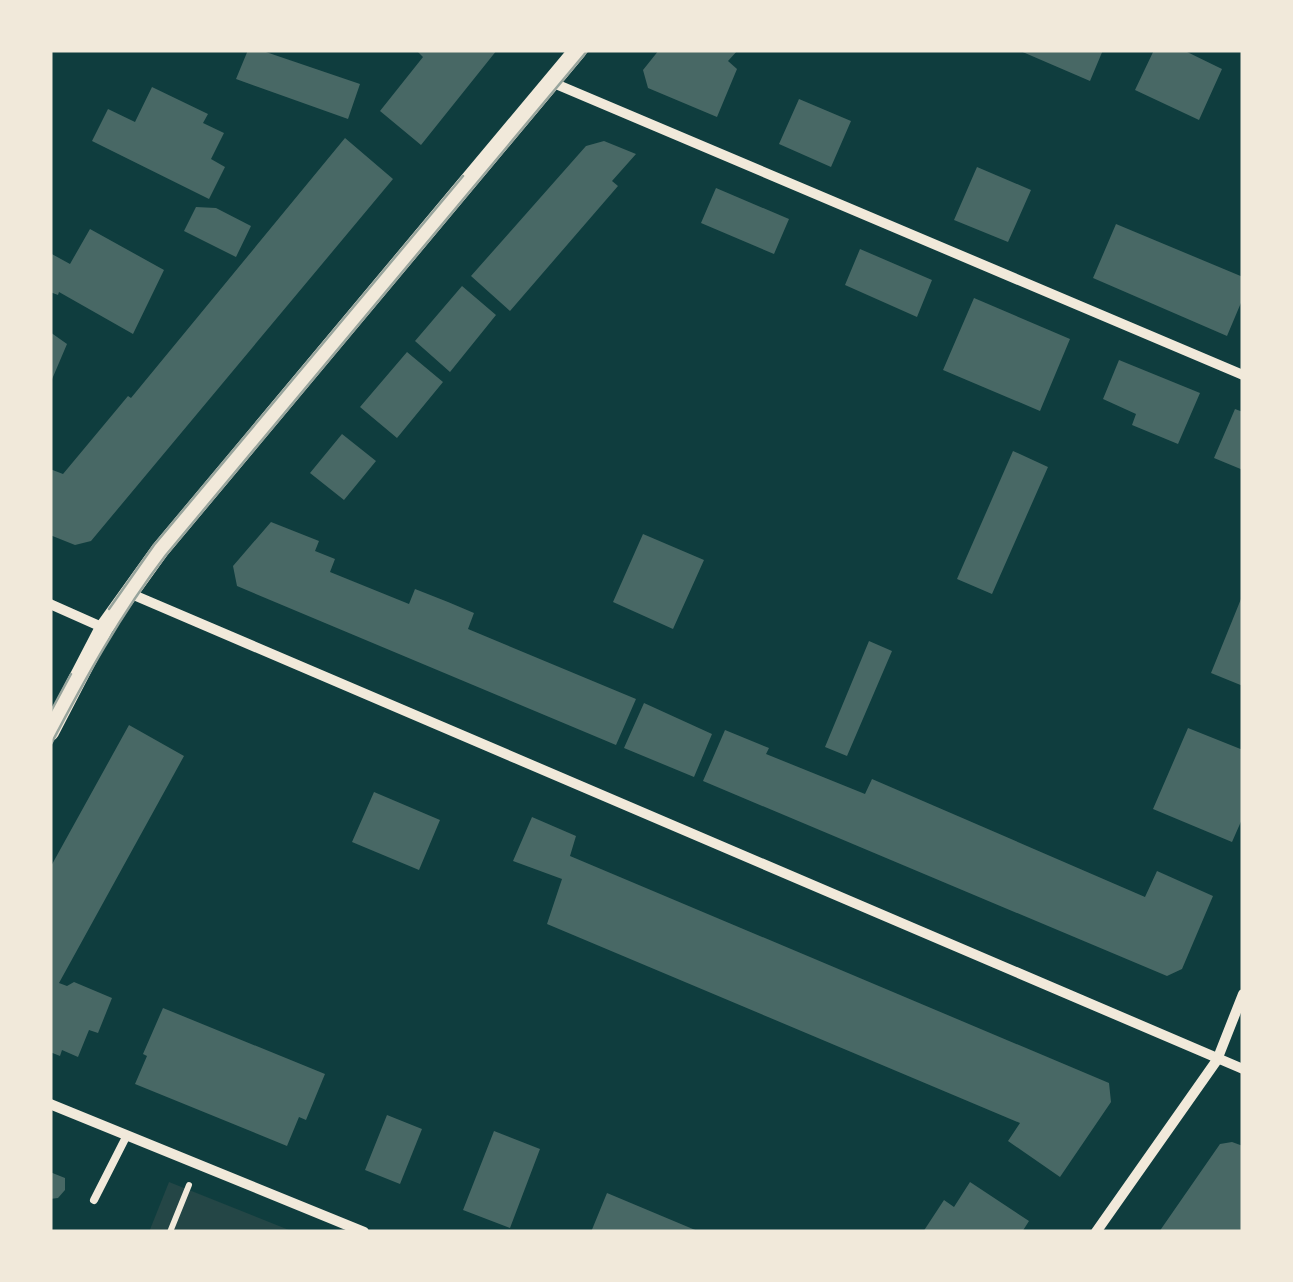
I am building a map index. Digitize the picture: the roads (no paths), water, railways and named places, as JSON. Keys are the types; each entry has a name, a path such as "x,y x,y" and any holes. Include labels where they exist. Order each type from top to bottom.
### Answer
{"street":[{"path":"50,732 104,628 128,592 578,50"},
{"path":"551,82 1243,375"},
{"path":"128,592 1243,1069"},
{"path":"50,604 104,628"},
{"path":"1096,1232 1217,1060 1243,994"},
{"path":"50,1104 364,1232"}],"lane":[{"path":"94,1200 126,1137"}],"tram line":[{"path":"50,746 104,648 166,555 588,50"},
{"path":"109,609 154,545 463,176"},
{"path":"50,713 71,674"}]}
